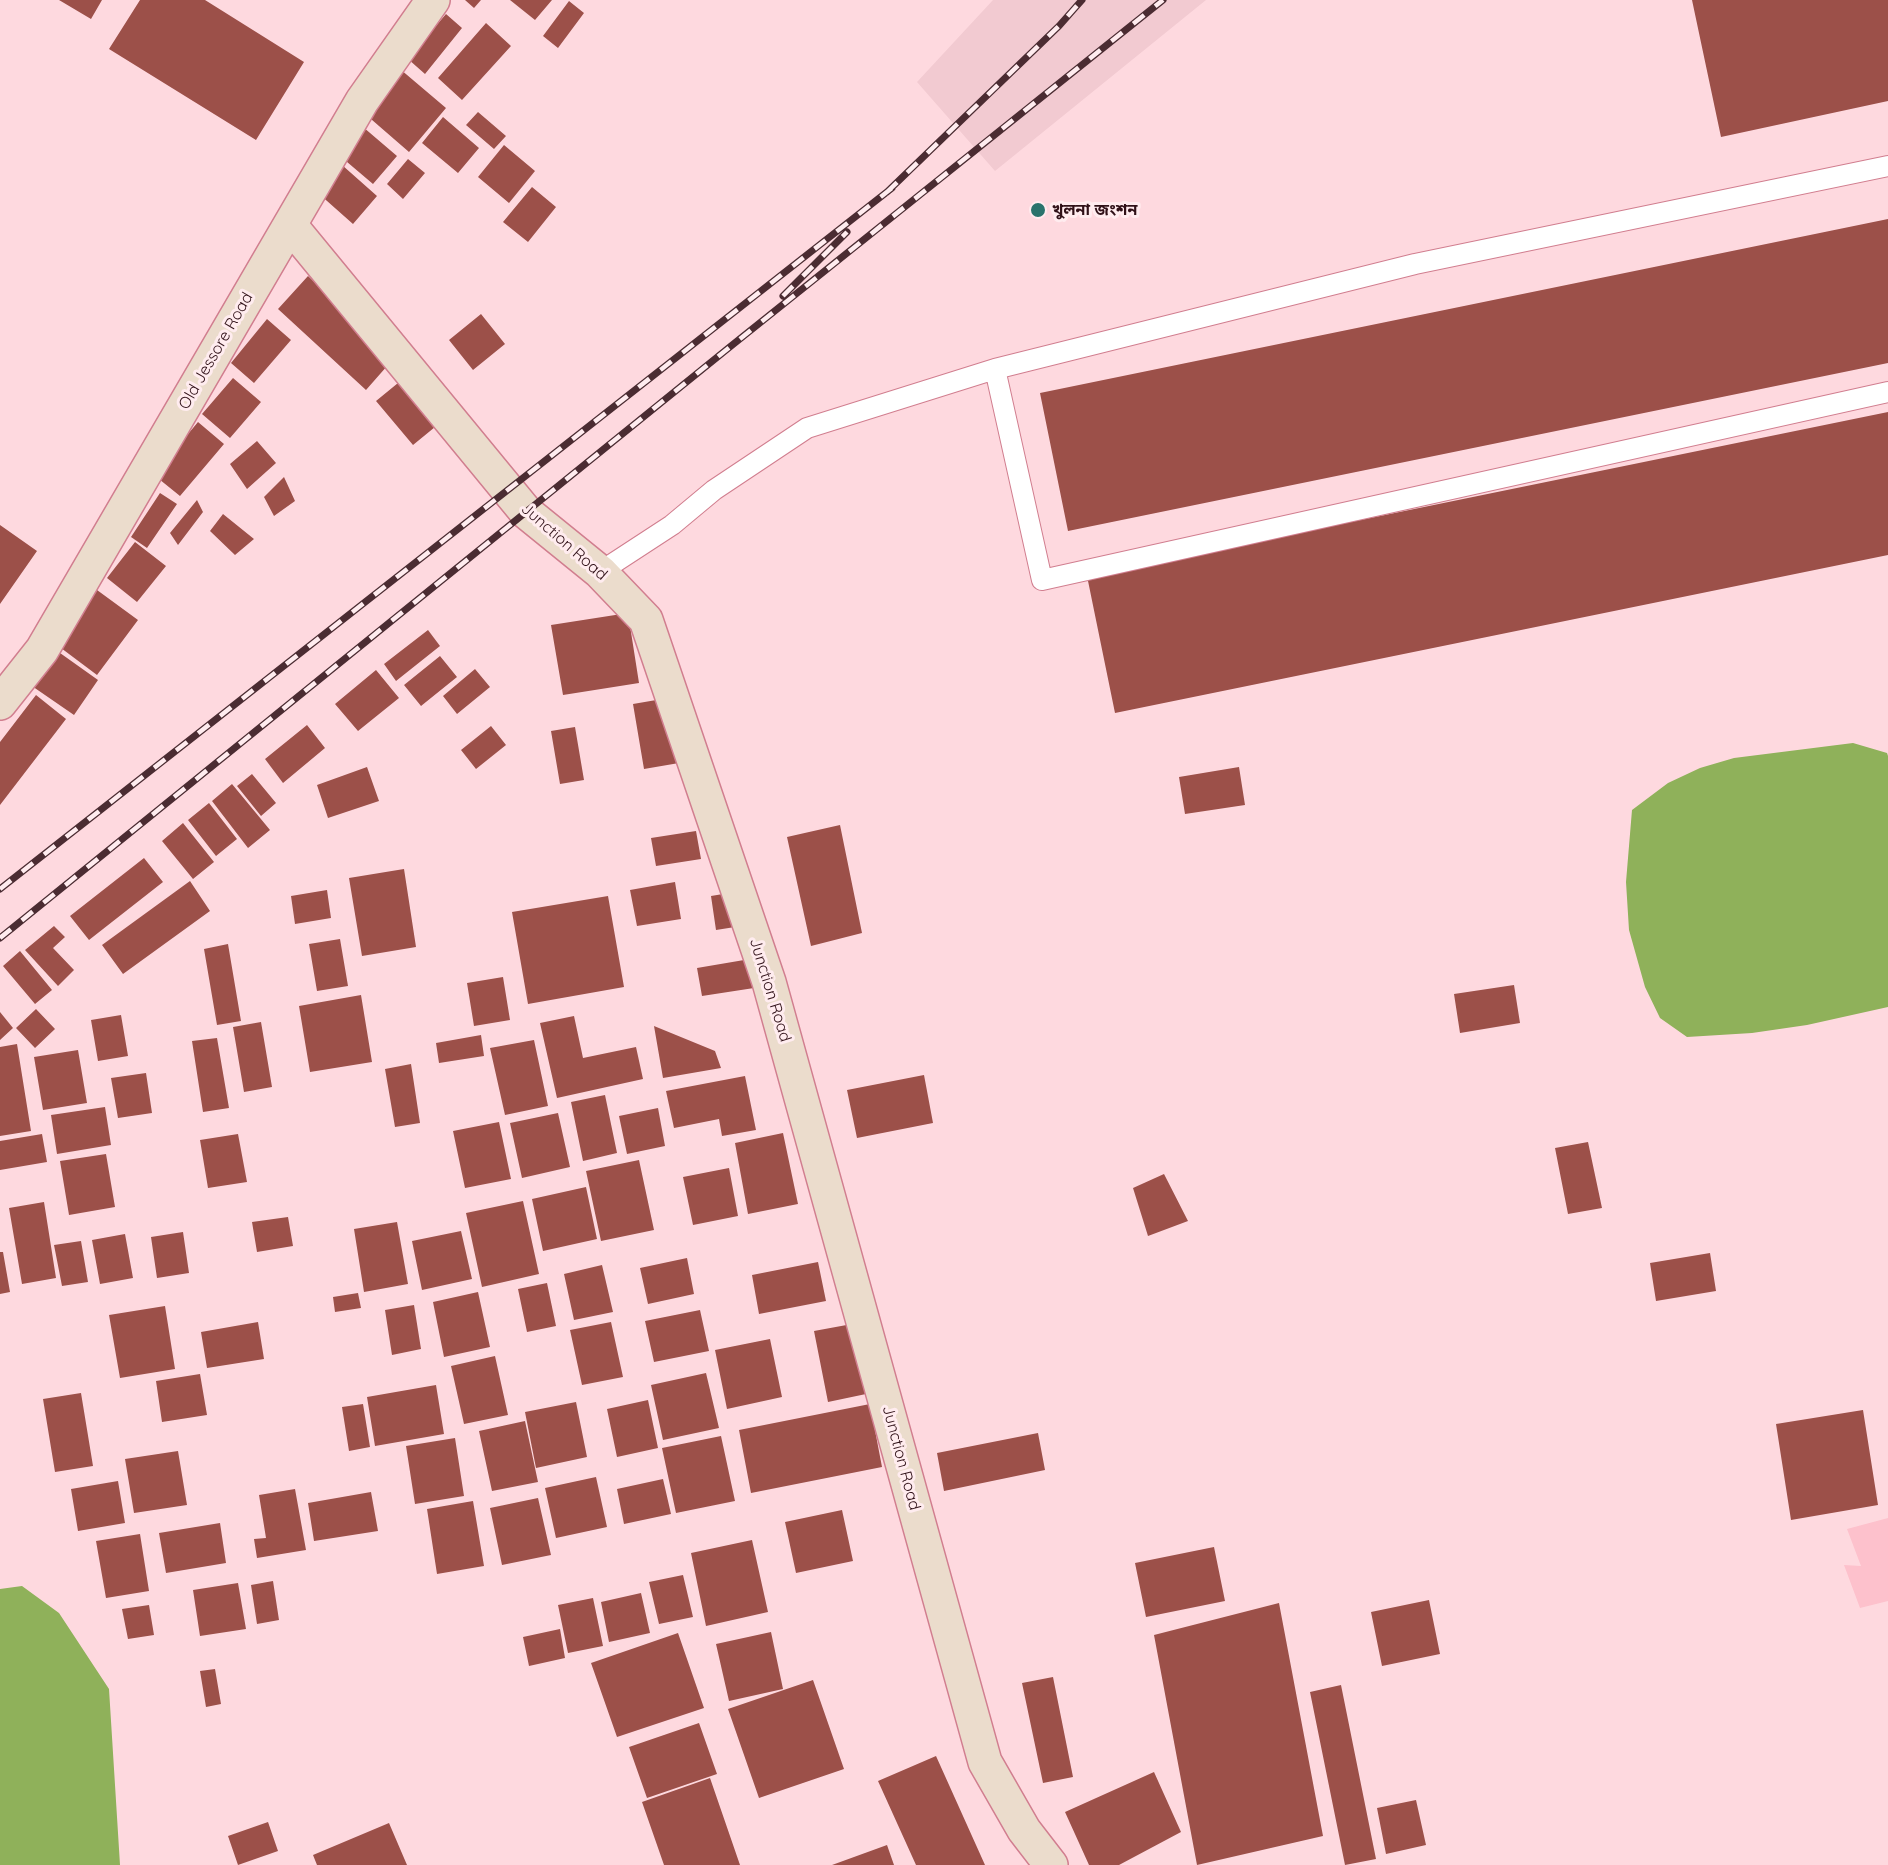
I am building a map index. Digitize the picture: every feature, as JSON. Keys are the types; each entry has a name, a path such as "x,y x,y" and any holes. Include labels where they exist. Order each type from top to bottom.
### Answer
{"main road":[{"name":"Old Jessore Road","path":"0,703 42,650 362,101 434,0"},
{"name":"Junction Road","path":"290,225 526,512 600,572 646,620 769,982 985,1762 1024,1830 1051,1865"}],"lane":[{"path":"600,572 672,525 714,490 807,428 995,369 1415,264 1888,166"},
{"path":"995,369 1042,580 1888,392"}],"shaded area":[{"path":"993,0 1206,0 995,171 917,82"},
{"path":"1853,743 1887,753 1888,756 1888,1007 1807,1025 1752,1033 1687,1037 1660,1018 1645,987 1629,930 1626,882 1632,810 1668,783 1700,768 1734,758"},
{"path":"1888,1518 1888,1601 1860,1608 1844,1565 1861,1566 1847,1529"},
{"path":"22,1586 59,1613 109,1689 120,1865 0,1865 0,1589"}],"building":[{"path":"59,0 102,0 91,19"},
{"path":"140,0 205,0 304,62 256,140 109,49"},
{"path":"465,0 481,0 474,8"},
{"path":"510,0 552,0 535,20"},
{"path":"1692,0 1888,0 1888,101 1721,137"},
{"path":"569,1 584,13 558,48 543,36"},
{"path":"446,14 462,28 425,74 408,59"},
{"path":"486,23 511,46 462,100 438,78"},
{"path":"400,69 446,108 409,152 364,113"},
{"path":"478,112 506,136 494,149 466,125"},
{"path":"443,117 479,148 458,173 422,143"},
{"path":"363,127 397,156 373,184 340,156"},
{"path":"504,145 535,171 509,203 478,177"},
{"path":"408,159 425,173 403,199 387,184"},
{"path":"342,165 377,196 353,224 318,193"},
{"path":"532,187 556,207 528,242 503,222"},
{"path":"1888,219 1888,363 1068,531 1040,393"},
{"path":"308,276 395,357 366,390 278,309"},
{"path":"481,314 505,344 473,370 449,340"},
{"path":"267,319 291,340 254,383 231,363"},
{"path":"233,378 261,402 230,438 202,414"},
{"path":"398,383 435,427 413,445 376,401"},
{"path":"1888,412 1888,555 1115,713 1087,576"},
{"path":"198,422 224,444 180,496 154,475"},
{"path":"257,441 276,463 247,489 230,464"},
{"path":"284,477 295,501 274,516 264,497"},
{"path":"160,493 177,504 147,548 131,537"},
{"path":"197,500 203,512 178,545 170,533"},
{"path":"223,514 254,539 235,555 210,531"},
{"path":"0,525 37,551 0,604"},
{"path":"135,542 166,566 137,602 107,578"},
{"path":"97,590 138,620 97,675 57,645"},
{"path":"628,613 639,683 563,695 551,625"},
{"path":"428,630 440,646 396,681 384,664"},
{"path":"53,648 98,680 74,715 29,684"},
{"path":"440,656 457,677 421,706 404,685"},
{"path":"475,669 490,687 457,714 443,696"},
{"path":"376,670 399,698 358,731 335,704"},
{"path":"36,695 66,719 0,805 0,742"},
{"path":"668,698 679,763 644,769 633,704"},
{"path":"307,725 325,748 283,783 265,759"},
{"path":"491,726 506,745 476,769 461,750"},
{"path":"575,727 584,780 560,784 551,731"},
{"path":"367,767 379,801 328,818 317,785"},
{"path":"1239,767 1245,805 1185,814 1179,777"},
{"path":"252,774 276,803 261,816 237,786"},
{"path":"232,784 270,830 248,848 212,801"},
{"path":"209,803 237,839 216,856 188,820"},
{"path":"183,823 214,862 193,879 162,841"},
{"path":"840,825 862,933 811,946 787,837"},
{"path":"696,831 701,859 656,866 651,838"},
{"path":"144,858 163,882 89,940 70,916"},
{"path":"404,869 416,947 362,956 349,878"},
{"path":"190,881 210,911 123,974 102,945"},
{"path":"675,882 681,919 637,926 630,890"},
{"path":"327,890 331,918 295,924 291,896"},
{"path":"729,893 735,927 716,930 711,896"},
{"path":"608,896 624,987 528,1004 512,912"},
{"path":"54,926 65,937 53,948 74,970 58,986 25,950"},
{"path":"340,939 348,986 317,991 309,944"},
{"path":"228,944 241,1021 217,1025 204,949"},
{"path":"20,951 52,990 35,1004 3,966"},
{"path":"750,959 754,988 702,996 697,968"},
{"path":"503,977 510,1020 474,1026 467,983"},
{"path":"1514,985 1520,1023 1460,1033 1454,994"},
{"path":"361,995 372,1062 310,1072 299,1006"},
{"path":"36,1009 55,1029 35,1048 16,1028"},
{"path":"0,1012 13,1028 0,1040"},
{"path":"121,1015 128,1056 98,1061 91,1020"},
{"path":"574,1016 583,1058 636,1047 643,1079 557,1098 540,1023"},
{"path":"261,1022 272,1087 244,1092 233,1027"},
{"path":"654,1026 715,1051 721,1068 663,1078"},
{"path":"481,1035 484,1056 439,1063 436,1043"},
{"path":"217,1038 229,1108 203,1112 192,1041"},
{"path":"534,1040 548,1106 505,1115 490,1048"},
{"path":"17,1044 31,1131 0,1136 0,1047"},
{"path":"78,1050 87,1103 43,1110 34,1057"},
{"path":"411,1064 420,1123 395,1127 385,1069"},
{"path":"146,1073 152,1113 118,1118 111,1078"},
{"path":"924,1075 933,1123 857,1138 847,1090"},
{"path":"745,1076 756,1130 722,1136 719,1119 674,1128 666,1091"},
{"path":"605,1095 617,1153 583,1161 571,1102"},
{"path":"105,1107 111,1145 57,1154 51,1115"},
{"path":"658,1108 665,1146 627,1154 619,1116"},
{"path":"558,1113 570,1167 522,1178 510,1123"},
{"path":"499,1122 511,1179 465,1188 453,1131"},
{"path":"783,1133 798,1204 748,1214 735,1143"},
{"path":"42,1134 47,1162 0,1170 0,1141"},
{"path":"238,1134 247,1182 208,1188 200,1140"},
{"path":"1588,1142 1602,1208 1568,1214 1555,1148"},
{"path":"106,1154 115,1207 69,1215 60,1161"},
{"path":"639,1160 654,1230 601,1241 586,1171"},
{"path":"729,1168 738,1216 693,1225 683,1177"},
{"path":"1164,1174 1188,1221 1148,1236 1133,1188"},
{"path":"586,1187 597,1239 543,1251 532,1199"},
{"path":"523,1201 539,1274 482,1287 466,1213"},
{"path":"44,1202 56,1278 22,1284 9,1208"},
{"path":"288,1217 293,1246 257,1252 252,1222"},
{"path":"397,1222 408,1284 364,1292 354,1229"},
{"path":"461,1231 472,1279 422,1290 412,1241"},
{"path":"183,1232 189,1273 157,1278 151,1237"},
{"path":"125,1234 133,1278 100,1284 92,1240"},
{"path":"81,1241 88,1282 62,1286 54,1245"},
{"path":"0,1252 3,1252 10,1292 0,1294"},
{"path":"1710,1253 1716,1291 1656,1301 1650,1263"},
{"path":"687,1258 694,1294 648,1304 640,1268"},
{"path":"818,1262 826,1301 759,1314 752,1275"},
{"path":"602,1265 613,1312 574,1320 564,1274"},
{"path":"547,1283 556,1326 527,1332 518,1289"},
{"path":"478,1292 490,1347 444,1357 433,1302"},
{"path":"358,1293 361,1308 335,1312 333,1297"},
{"path":"414,1305 421,1349 392,1355 385,1310"},
{"path":"165,1306 175,1369 120,1378 109,1315"},
{"path":"700,1310 709,1351 654,1362 645,1321"},
{"path":"258,1322 264,1359 207,1368 201,1332"},
{"path":"611,1322 623,1377 582,1385 570,1330"},
{"path":"852,1324 866,1394 828,1402 814,1331"},
{"path":"770,1339 782,1397 727,1409 715,1350"},
{"path":"495,1356 508,1415 464,1424 451,1366"},
{"path":"706,1373 719,1428 663,1440 651,1385"},
{"path":"200,1374 207,1415 162,1422 156,1381"},
{"path":"436,1385 444,1434 375,1446 367,1397"},
{"path":"81,1393 93,1466 55,1472 43,1399"},
{"path":"648,1400 658,1448 617,1457 607,1409"},
{"path":"576,1402 587,1457 536,1468 525,1412"},
{"path":"363,1404 370,1447 349,1451 342,1407"},
{"path":"870,1404 882,1467 751,1493 739,1430"},
{"path":"1863,1410 1878,1505 1791,1520 1776,1424"},
{"path":"525,1421 538,1482 492,1491 479,1431"},
{"path":"1038,1433 1045,1470 944,1491 937,1453"},
{"path":"721,1436 735,1501 676,1513 662,1448"},
{"path":"455,1438 464,1496 415,1504 406,1446"},
{"path":"178,1451 187,1505 134,1513 125,1459"},
{"path":"596,1477 607,1527 556,1538 545,1488"},
{"path":"663,1479 671,1514 624,1524 617,1489"},
{"path":"118,1481 125,1523 78,1531 71,1489"},
{"path":"295,1489 306,1550 257,1558 254,1539 266,1538 259,1495"},
{"path":"371,1492 378,1531 314,1541 308,1503"},
{"path":"538,1498 551,1555 502,1565 490,1508"},
{"path":"473,1501 484,1566 437,1574 427,1509"},
{"path":"842,1510 853,1561 796,1573 785,1522"},
{"path":"220,1523 226,1563 166,1573 159,1533"},
{"path":"140,1534 149,1591 106,1598 96,1541"},
{"path":"752,1540 768,1612 706,1626 691,1553"},
{"path":"1214,1547 1225,1601 1146,1617 1135,1563"},
{"path":"683,1575 693,1617 659,1624 649,1582"},
{"path":"273,1581 279,1620 257,1624 251,1585"},
{"path":"238,1583 246,1629 200,1636 193,1590"},
{"path":"641,1593 650,1633 609,1642 601,1602"},
{"path":"593,1598 603,1646 568,1653 558,1605"},
{"path":"1429,1600 1440,1654 1382,1666 1371,1612"},
{"path":"1279,1603 1323,1836 1197,1865 1154,1635"},
{"path":"149,1605 154,1635 128,1639 122,1609"},
{"path":"560,1629 565,1658 529,1666 523,1637"},
{"path":"771,1632 783,1689 729,1701 716,1644"},
{"path":"678,1633 704,1708 617,1737 591,1663"},
{"path":"215,1669 221,1704 206,1707 200,1671"},
{"path":"1053,1677 1073,1777 1043,1783 1022,1683"},
{"path":"813,1680 844,1769 759,1798 728,1709"},
{"path":"1341,1685 1376,1859 1345,1865 1310,1692"},
{"path":"699,1723 717,1774 647,1798 629,1747"},
{"path":"936,1756 985,1865 916,1865 878,1781"},
{"path":"1154,1772 1181,1832 1119,1865 1089,1865 1065,1812"},
{"path":"710,1778 740,1865 664,1865 642,1802"},
{"path":"1416,1800 1426,1845 1386,1854 1377,1808"},
{"path":"268,1822 278,1851 238,1865 228,1836"},
{"path":"389,1823 407,1865 317,1865 313,1855"},
{"path":"887,1845 894,1865 832,1865"}],"railway":[{"path":"887,192 1059,26 1082,0"},
{"path":"0,938 731,346 1163,0"},
{"path":"0,889 892,188"},
{"path":"783,296 847,232"}],"place":[{"name":"খুলনা জংশন","path":"1038,210"}]}
